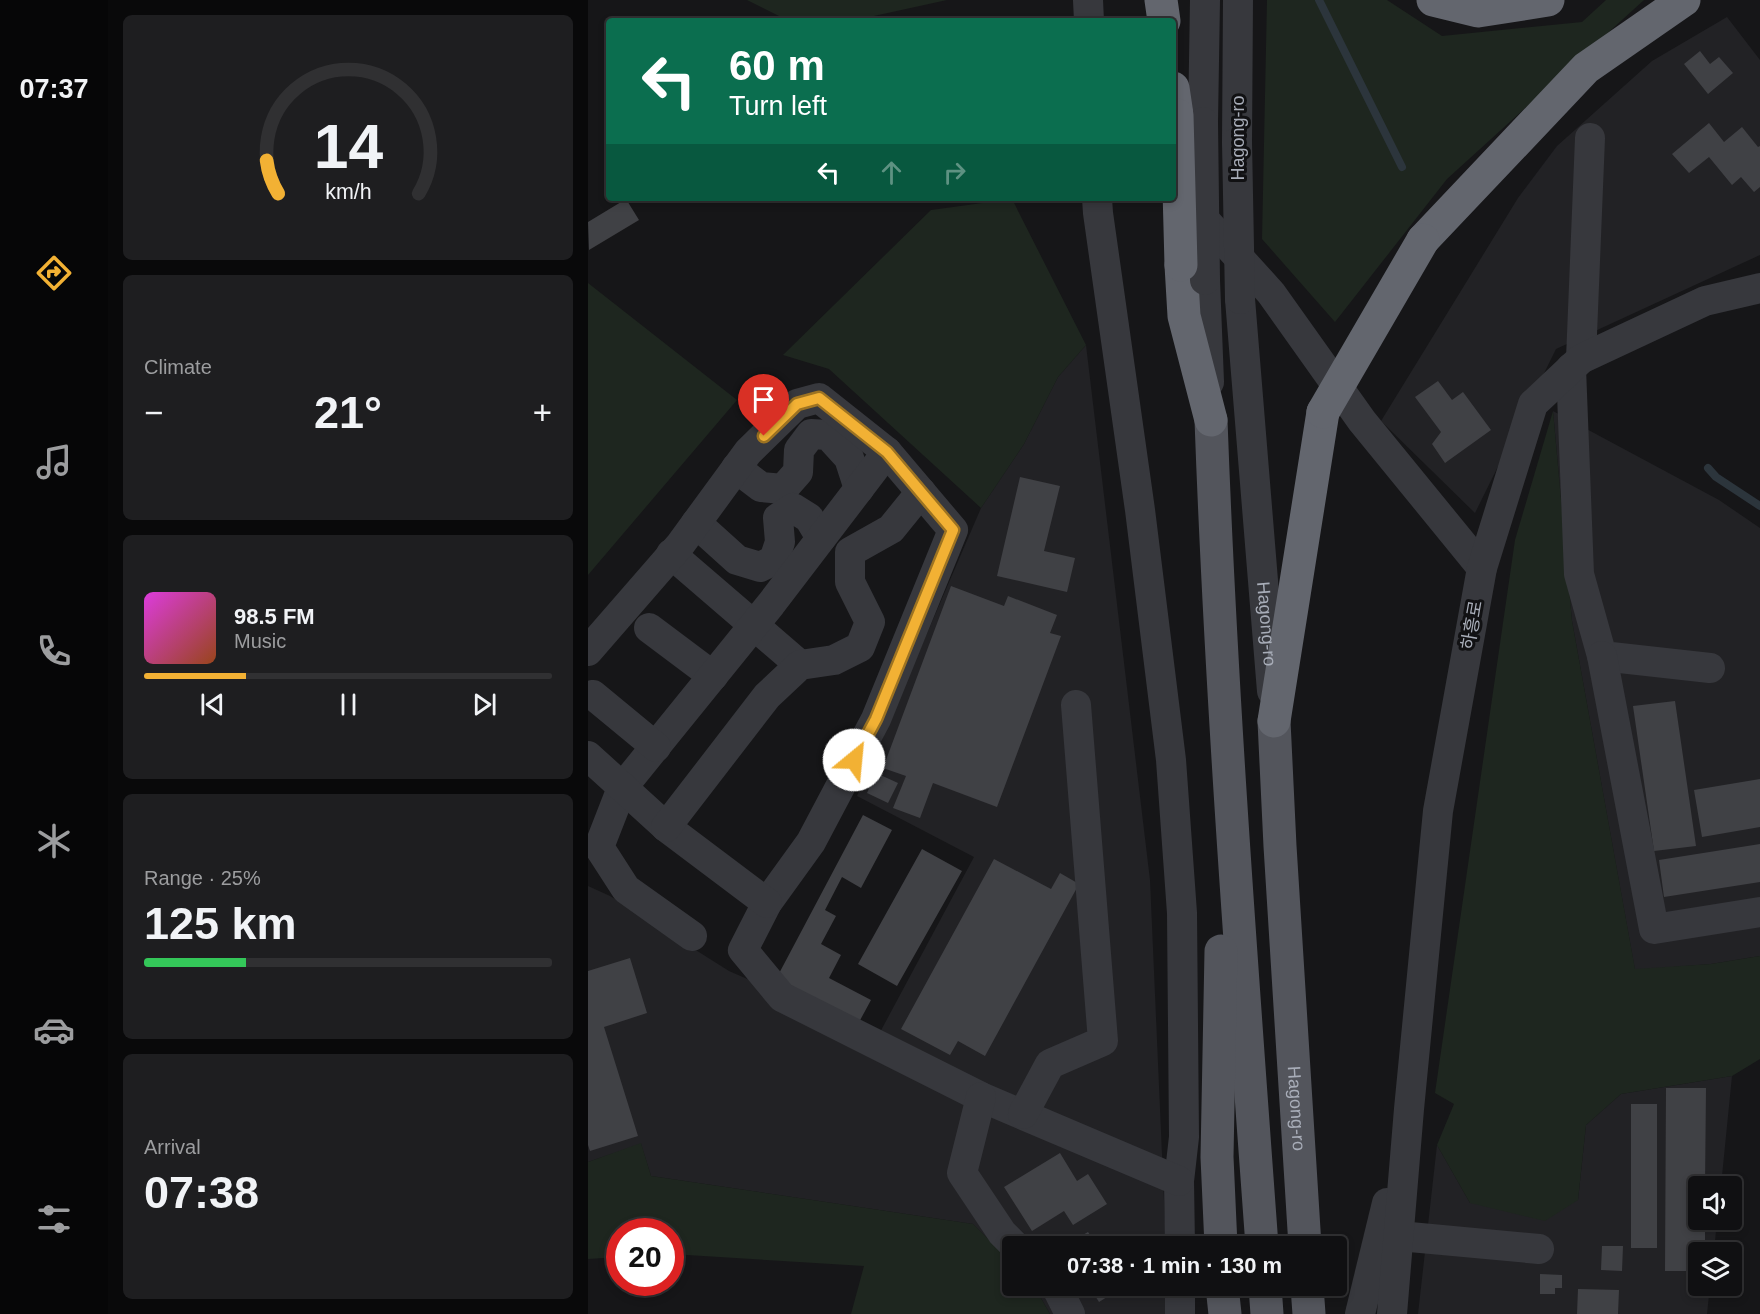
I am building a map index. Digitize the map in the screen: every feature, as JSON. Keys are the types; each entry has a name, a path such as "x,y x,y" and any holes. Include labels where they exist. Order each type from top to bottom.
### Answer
{"highway":[{"path":"1161,0 1164,18"},
{"path":"1433,0 1478,11 1548,0"},
{"path":"1274,721 1323,412 1423,240 1586,68 1684,0"},
{"path":"1184,108 1193,272 1184,316 1211,420"}],"main road":[{"path":"1211,420 1226,727 1261,1236"},
{"name":"Hagong-ro","path":"1274,721 1304,1236"},
{"path":"1221,1236 1217,1157 1226,727"},
{"path":"1223,1296 1225,1314"},
{"path":"1266,1296 1267,1314"},
{"path":"1308,1296 1309,1314"}],"street":[{"path":"1088,0 1089,18"},
{"name":"Hagong-ro","path":"1184,108 1205,0"},
{"name":"Hagong-ro","path":"1238,0 1237,142 1240,299 1274,721"},
{"path":"1590,138 1576,364 1579,574 1602,656 1654,929 1760,912"},
{"path":"1176,188 1271,293 1362,421 1482,568"},
{"path":"1097,201 1140,510 1171,760 1182,913 1184,1137 1179,1181 1180,1236"},
{"name":"하흥로","path":"1409,1109 1438,811 1482,568 1533,404 1576,364 1705,301 1760,288"},
{"path":"588,651 696,523 748,452 797,404 819,398 887,452 953,530 876,719 811,842 767,903 743,950 782,997 981,1097 1179,1181"},
{"path":"736,468 761,487 783,489 798,472 799,450 812,434 828,435 849,458 859,489"},
{"path":"692,936 626,889 599,847 622,788 755,625 887,452"},
{"path":"666,827 767,696 800,665 834,660 860,647 870,622 850,582 850,552 891,529 921,492"},
{"path":"696,523 737,560 760,567 774,560 780,542 778,518 793,508 809,518 821,538"},
{"path":"671,554 800,665"},
{"path":"649,628 713,676"},
{"path":"1602,656 1710,668"},
{"path":"594,695 656,747"},
{"path":"1023,1114 1050,1064 1103,1041 1076,705"},
{"path":"588,756 666,827 767,903"},
{"path":"981,1097 962,1173 1005,1236"},
{"path":"1392,1314 1409,1109"},
{"path":"1360,1314 1409,1109"},
{"path":"1399,1236 1539,1250"},
{"path":"1061,1296 1070,1314"},
{"path":"1180,1296 1180,1314"}],"shaded area":[{"path":"747,0 947,0 865,18 783,18"},
{"path":"1267,0 1387,0 1442,36 1582,22 1606,0 1644,0 1447,179 1335,322 1262,239"},
{"path":"1727,17 1760,60 1760,255 1556,349 1475,513 1381,421 1518,198 1557,146 1652,61"},
{"path":"1013,201 1086,345 1058,377 1024,444 981,508 829,369 783,355 931,210"},
{"path":"588,283 737,400 588,575"},
{"path":"1086,345 1150,880 1166,1236 1002,1236 1002,1253 973,1224 651,1176 641,1144 588,1162 588,886 610,896 729,971 878,1036 974,857 857,796 981,508 1024,444 1058,377"},
{"path":"1553,411 1719,500 1760,528 1760,956 1711,964 1635,970 1572,621"},
{"path":"1553,411 1572,621 1635,969 1711,964 1760,956 1760,1059 1732,1076 1621,1094 1586,1125 1578,1200 1545,1221 1470,1203 1437,1145 1454,1104 1435,1093 1515,540"},
{"path":"1732,1076 1722,1176 1688,1176 1688,1230 1716,1230 1715,1242 1688,1242 1688,1296 1709,1296 1707,1314 1418,1314 1437,1145 1470,1203 1578,1200 1586,1125 1621,1094"},
{"path":"641,1143 651,1176 973,1224 1002,1253 1002,1296 1040,1296 1050,1314 851,1314 864,1266 684,1255 684,1218 606,1218 606,1258 588,1259 588,1162"},
{"path":"1040,1296 1168,1296 1169,1314 1050,1314"}],"building":[{"path":"1700,51 1710,64 1719,57 1733,73 1708,94 1684,64"},
{"path":"1709,123 1724,142 1742,127 1758,147 1760,146 1760,187 1754,192 1741,177 1732,185 1709,157 1689,173 1672,154"},
{"path":"623,201 627,201 639,220 589,250 588,222"},
{"path":"1438,381 1452,400 1463,392 1491,430 1445,463 1432,444 1441,432 1415,397"},
{"path":"1020,477 1060,486 1044,551 1075,558 1067,592 997,576"},
{"path":"951,586 1004,606 1008,596 1057,615 1050,633 1061,636 997,807 933,783 920,818 893,808 906,776 883,768"},
{"path":"1675,701 1696,846 1654,851 1633,706"},
{"path":"876,773 898,783 888,803 867,793"},
{"path":"1760,779 1760,827 1702,837 1694,790"},
{"path":"863,815 892,830 861,888 842,877 825,910 836,916 821,944 841,955 829,978 871,1000 858,1024 775,981"},
{"path":"1760,844 1760,882 1664,897 1659,860"},
{"path":"922,849 962,871 897,986 858,964"},
{"path":"994,859 1051,889 1060,873 1079,884 985,1056 958,1041 950,1055 901,1029"},
{"path":"630,958 647,1013 604,1027 638,1136 590,1151 588,1145 588,971"},
{"path":"1666,1088 1706,1088 1705,1176 1688,1176 1688,1230 1705,1230 1705,1242 1688,1242 1688,1271 1665,1271"},
{"path":"1631,1104 1657,1104 1657,1248 1631,1248"},
{"path":"1060,1153 1077,1181 1088,1174 1107,1204 1073,1225 1064,1211 1032,1231 1004,1187"},
{"path":"1602,1246 1623,1246 1622,1271 1601,1270"},
{"path":"1540,1274 1562,1275 1562,1288 1555,1288 1555,1294 1540,1294"},
{"path":"1578,1289 1619,1290 1618,1314 1577,1314"},
{"path":"1095,1296 1109,1296 1099,1302"}],"waterway":[{"path":"1319,0 1402,167"},
{"path":"1708,468 1716,477 1760,506"}],"route":[{"path":"764,436 797,404 819,398 887,452 953,530 876,719 854,760"}]}
